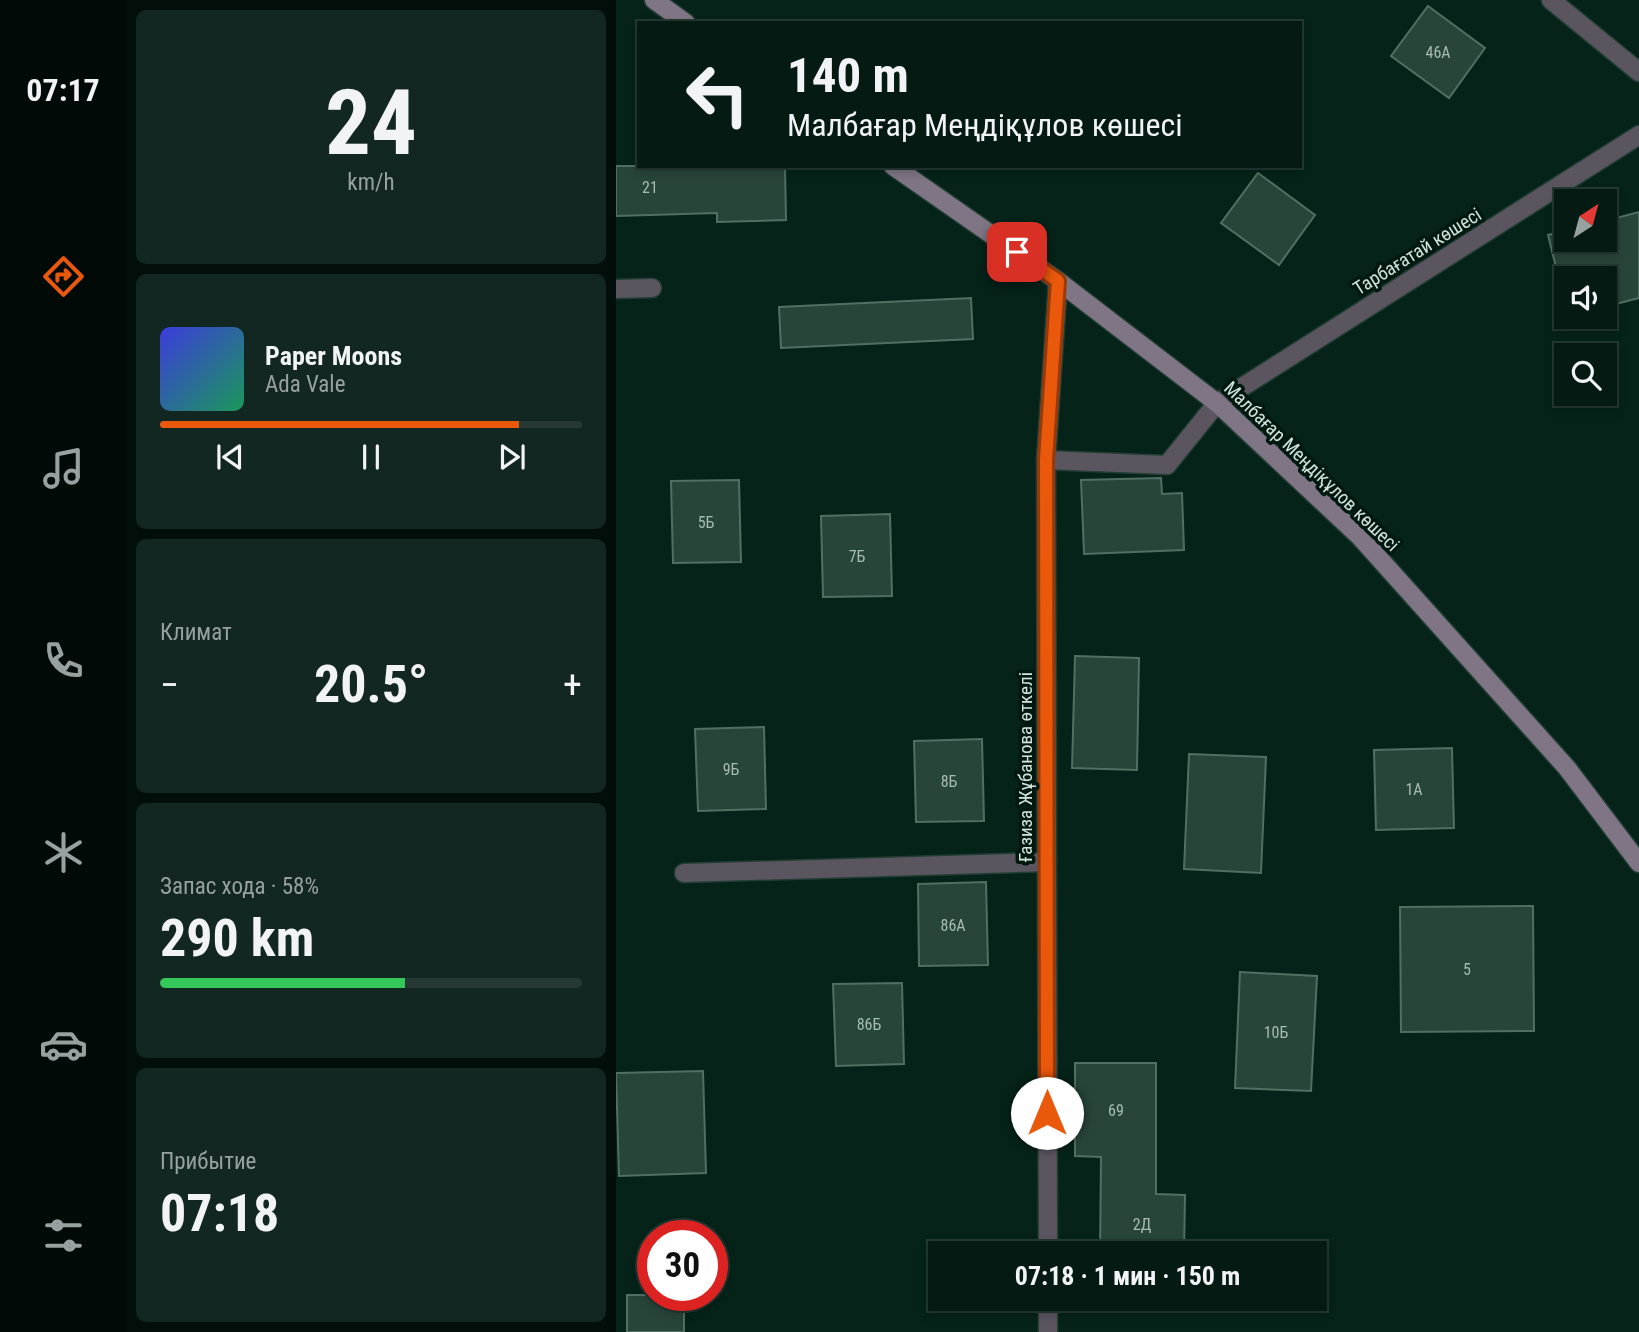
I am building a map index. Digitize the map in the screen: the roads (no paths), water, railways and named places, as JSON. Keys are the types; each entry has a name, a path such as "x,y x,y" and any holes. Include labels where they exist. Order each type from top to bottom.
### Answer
{"main road":[{"path":"654,0 684,21"},
{"name":"Малбағар Меңдіқұлов көшесі","path":"896,168 1058,281 1217,403 1360,537 1567,768 1638,860"}],"street":[{"path":"1551,0 1639,72"},
{"name":"Тарбағатай көшесi","path":"1046,460 1167,465 1217,403 1639,135"},
{"name":"Ғазиза Жұбанова өткелі","path":"1048,1241 1046,460 1058,281"},
{"path":"616,289 652,288"},
{"path":"684,873 1047,862"},
{"path":"1048,1311 1048,1332"}]}
